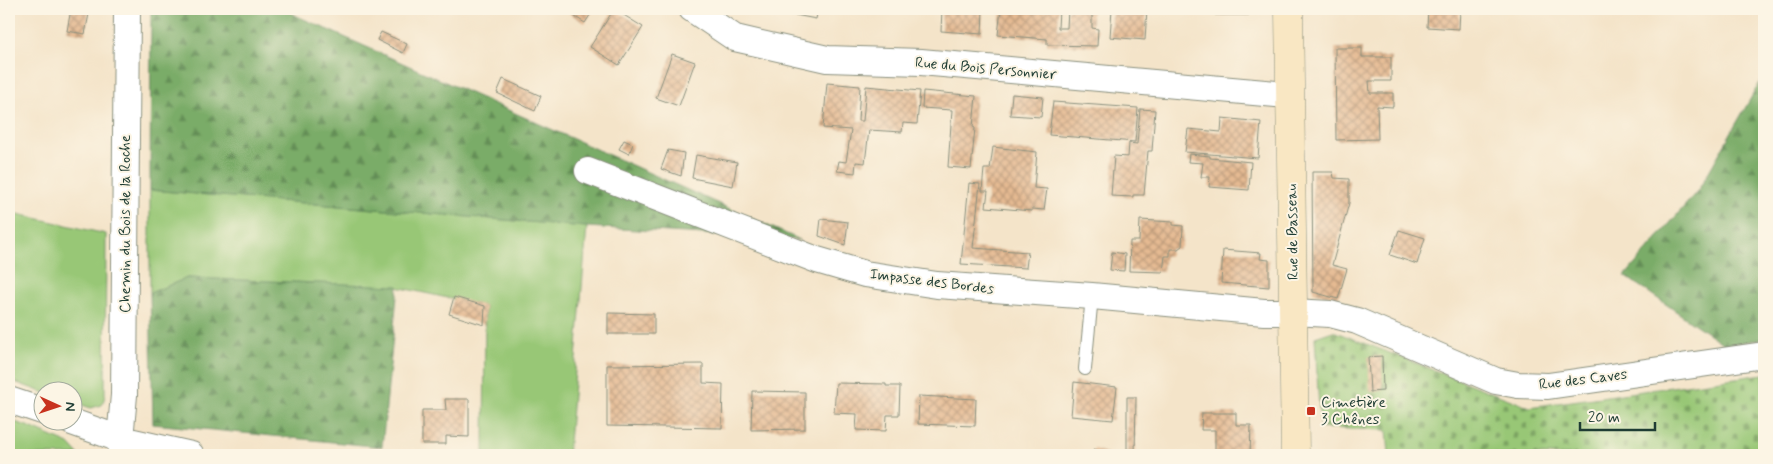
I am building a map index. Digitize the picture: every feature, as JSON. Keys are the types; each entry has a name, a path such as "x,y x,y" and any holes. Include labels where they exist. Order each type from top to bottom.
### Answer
{"street":[{"name":"Chemin du Bois de la Roche","path":"120,447 124,395 127,9"},
{"name":"Rue du Bois Personnier","path":"692,9 735,38 827,59 921,62 1290,94"},
{"name":"Rue de Basseau","path":"1289,9 1295,455"},
{"name":"Impasse des Bordes","path":"588,171 817,260 865,274 937,285 1092,296 1264,312 1294,312"},
{"name":"Rue des Caves","path":"1294,312 1330,314 1357,321 1496,381 1518,385 1548,386 1764,355"},
{"path":"9,400 32,408"},
{"path":"82,427 120,447 191,455"}],"lane":[{"path":"1085,369 1092,296"}],"green space":[{"path":"151,9 285,9 800,240 587,227 150,190"},
{"path":"1764,75 1764,339 1725,345 1625,276 1699,189"},
{"path":"150,190 587,227 568,455 484,455 485,306 392,286 187,278 150,293"},
{"path":"9,212 106,234 105,396 102,405 91,408 82,405 82,382 32,382 32,388 9,380"},
{"path":"187,278 398,286 382,447 153,424 150,293"},
{"path":"1333,331 1529,407 1764,374 1764,455 1389,455 1387,430 1320,428 1315,337"},
{"path":"9,420 32,428 32,432 41,432 69,444 79,455 9,455"}],"building":[{"path":"71,9 90,9 85,34 67,31"},
{"path":"571,9 594,9 585,23 569,13"},
{"path":"614,9 643,27 619,65 590,47"},
{"path":"764,9 818,9 816,19"},
{"path":"942,9 983,9 982,34 941,31"},
{"path":"1001,9 1059,9 1058,28 1067,28 1068,9 1092,9 1092,28 1098,29 1097,46 1047,45 1047,39 998,35"},
{"path":"1112,9 1147,9 1145,40 1110,37"},
{"path":"1215,9 1249,9 1249,15 1215,15"},
{"path":"1428,9 1460,9 1459,29 1427,27"},
{"path":"381,32 407,44 403,53 377,40"},
{"path":"1335,48 1362,48 1362,57 1391,57 1391,81 1369,81 1370,93 1393,93 1393,107 1377,106 1378,139 1336,140"},
{"path":"672,54 695,62 679,106 656,98"},
{"path":"503,79 541,96 535,111 497,93"},
{"path":"827,83 860,86 858,121 863,121 866,86 920,91 917,124 903,123 902,132 869,130 865,163 856,162 855,173 837,171 839,161 846,162 851,130 823,128"},
{"path":"923,91 976,96 971,169 948,167 952,110 922,108"},
{"path":"1012,94 1043,97 1041,117 1010,115"},
{"path":"1053,102 1138,108 1135,142 1049,135"},
{"path":"1140,109 1155,110 1152,151 1148,151 1144,195 1133,195 1133,197 1111,196 1114,156 1128,157 1129,143 1137,144"},
{"path":"1222,118 1261,122 1258,158 1185,152 1188,129 1221,132"},
{"path":"624,140 633,144 629,154 619,149"},
{"path":"993,147 1037,152 1034,188 1047,189 1044,210 1032,209 1032,211 986,207 988,191 982,191 984,169 990,169"},
{"path":"668,150 684,153 681,176 661,169"},
{"path":"1189,154 1251,162 1249,190 1209,187 1210,177 1201,177 1203,163 1188,162"},
{"path":"696,155 737,162 733,186 692,178"},
{"path":"1312,172 1333,172 1334,178 1349,179 1349,203 1332,265 1347,269 1338,299 1313,292"},
{"path":"969,183 980,184 973,248 1028,252 1026,268 961,264"},
{"path":"821,219 848,222 845,245 819,236"},
{"path":"1140,220 1173,222 1173,225 1183,226 1182,246 1178,249 1170,249 1170,256 1165,256 1163,272 1129,271 1130,241 1139,241"},
{"path":"1399,230 1425,238 1417,264 1390,255"},
{"path":"1223,250 1261,253 1260,259 1269,260 1269,287 1221,283"},
{"path":"1112,252 1125,254 1124,271 1110,270"},
{"path":"454,297 485,306 484,325 449,314"},
{"path":"608,313 654,314 654,334 608,334"},
{"path":"1382,356 1383,391 1370,392 1368,357"},
{"path":"703,364 703,383 723,384 722,428 607,426 607,365"},
{"path":"1074,382 1117,387 1113,420 1071,416"},
{"path":"836,383 900,386 899,415 887,415 886,431 856,430 857,414 834,413"},
{"path":"752,391 805,392 805,429 751,430"},
{"path":"919,396 976,399 975,426 918,424"},
{"path":"1127,397 1136,397 1135,455 1127,455"},
{"path":"445,399 469,399 469,437 446,436 446,444 422,444 422,410 446,410"},
{"path":"1202,413 1236,413 1236,425 1251,425 1250,455 1215,455 1215,430 1201,430"},
{"path":"1094,449 1112,455 1092,455"}],"place":[{"name":"Cimetière 3 Chênes","path":"1311,411"}]}
